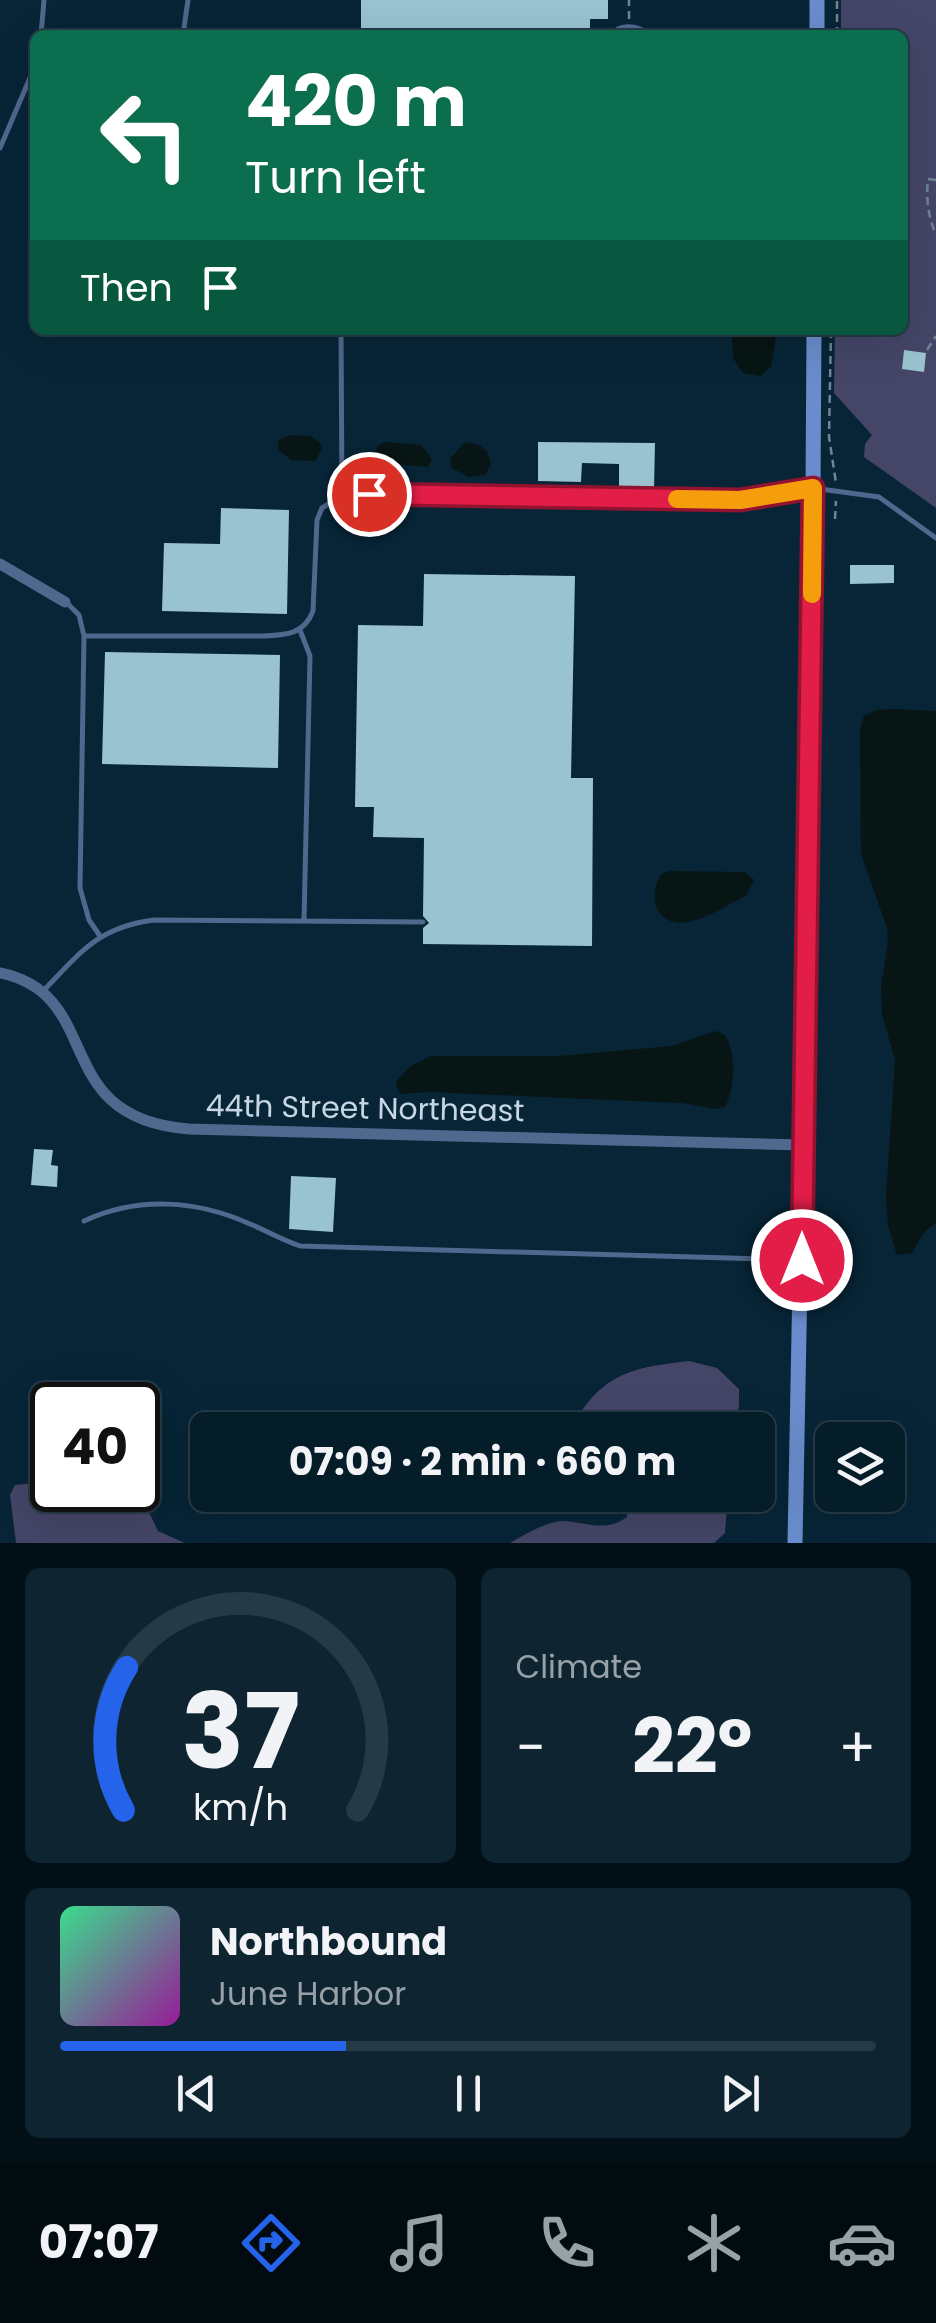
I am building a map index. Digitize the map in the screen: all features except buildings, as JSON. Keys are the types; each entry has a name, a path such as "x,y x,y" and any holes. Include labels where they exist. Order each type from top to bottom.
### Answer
{"street":[{"path":"817,0 817,30"},
{"path":"796,1543 814,335"},
{"path":"0,564 65,602"},
{"path":"0,973 43,991"},
{"name":"44th Street Northeast","path":"43,991 62,1012 86,1068 104,1095 136,1118 169,1127 802,1144"}],"lane":[{"path":"42,30 44,0"},
{"path":"185,30 188,0"},
{"path":"615,30 629,26 644,30"},
{"path":"0,148 30,78"},
{"path":"341,335 342,496"},
{"path":"84,636 287,636 300,630 312,612 316,520 322,508 342,496 740,500 813,488 879,497 936,538"},
{"path":"65,602 80,615 84,636 80,888 84,906 100,936"},
{"path":"300,630 310,656 304,921"},
{"path":"43,991 100,936 122,925 154,920 423,922"},
{"path":"84,1221 106,1211 171,1203 230,1216 300,1246 802,1260"}],"path":[{"path":"629,0 629,26"},
{"path":"837,30 838,0"},
{"path":"936,180 928,179 927,193 928,218 936,235"},
{"path":"831,335 829,437 836,490 835,519"},
{"path":"927,350 936,336"}],"shaded area":[{"path":"841,0 936,0 936,508 864,457 865,444 872,435 834,393 835,335 908,335 908,30 841,30"},
{"path":"732,335 776,335 771,367 761,376 743,373 733,358"},
{"path":"290,435 310,436 320,443 322,449 315,461 291,460 279,450 278,441"},
{"path":"385,442 421,445 432,459 428,467 378,463 374,455 377,446"},
{"path":"465,442 487,451 491,465 485,475 468,477 452,468 450,459"},
{"path":"876,710 936,711 936,1223 924,1232 912,1253 897,1255 888,1225 886,1196 895,1060 882,1014 887,928 861,854 860,730 864,716"},
{"path":"670,871 745,872 754,880 746,896 702,918 678,923 668,920 655,903 659,878"},
{"path":"715,1031 724,1034 728,1041 733,1070 725,1107 716,1109 682,1103 401,1094 396,1087 397,1080 411,1066 431,1056 559,1056 672,1046"},
{"path":"689,1361 717,1368 739,1389 737,1412 581,1412 605,1385 649,1367"},
{"path":"30,1484 30,1512 149,1512 158,1531 185,1543 16,1543 10,1495 15,1485"},
{"path":"627,1512 727,1512 725,1533 714,1543 510,1543 557,1522 603,1526 627,1517"}],"slow traffic":[{"path":"677,499 740,500 813,488 812,594"}],"route":[{"path":"369,494 740,500 813,488 802,1260"}]}
